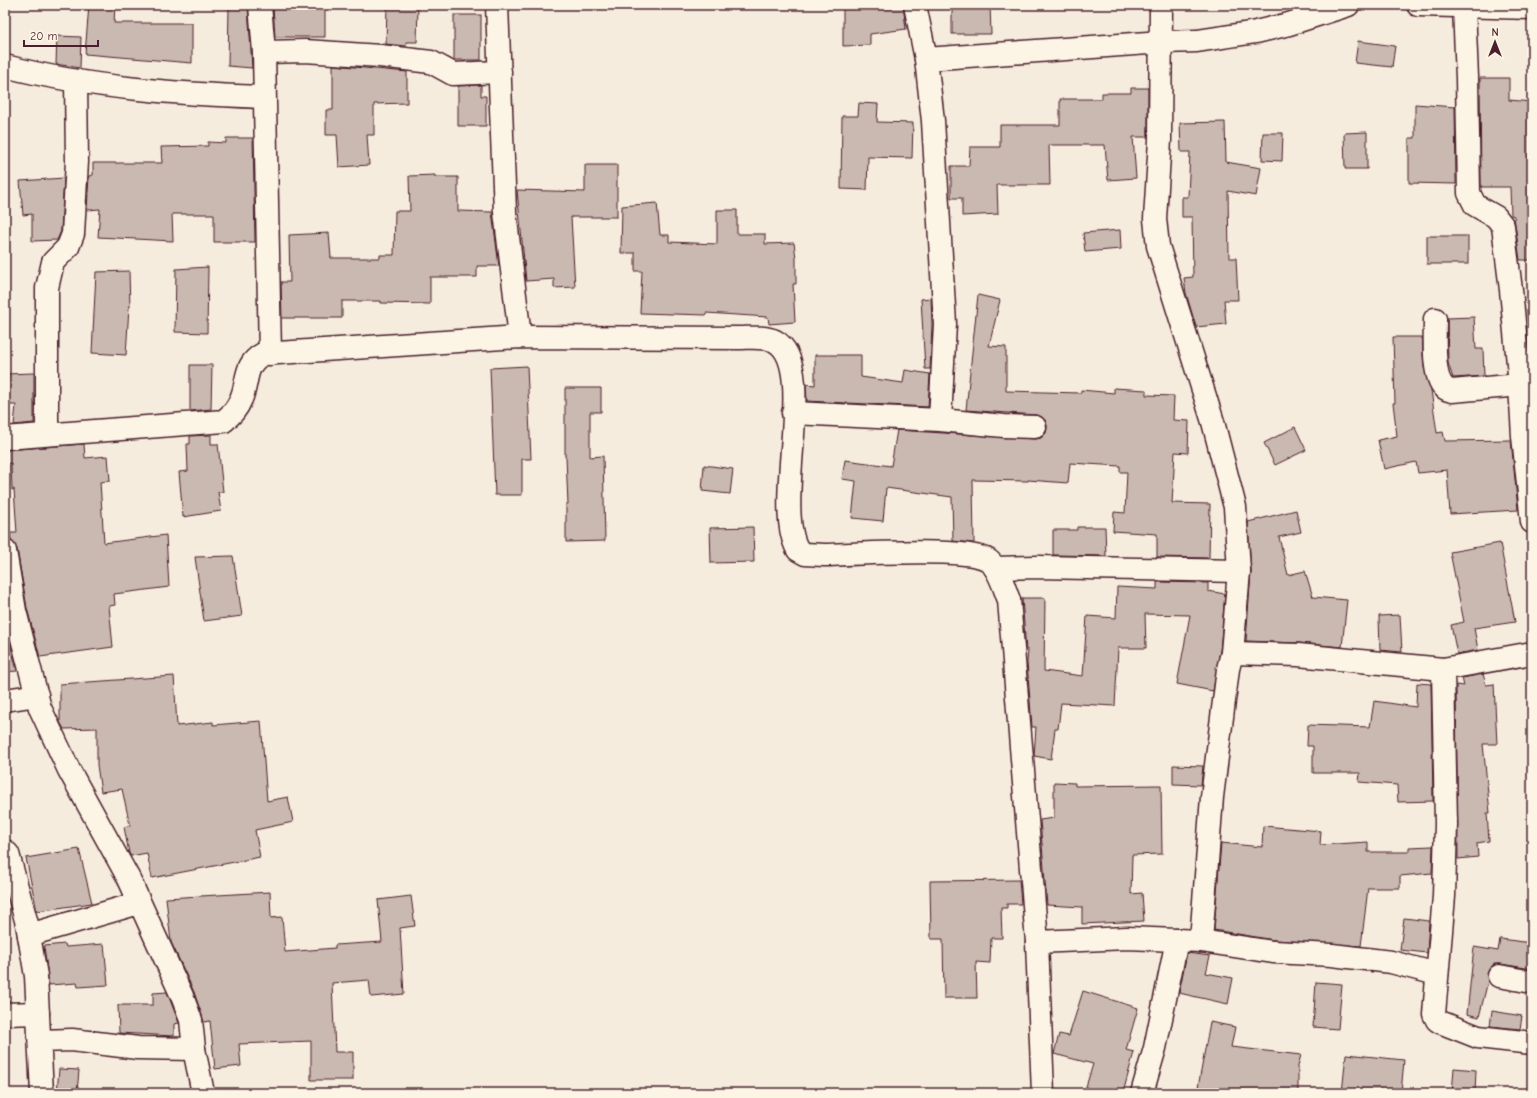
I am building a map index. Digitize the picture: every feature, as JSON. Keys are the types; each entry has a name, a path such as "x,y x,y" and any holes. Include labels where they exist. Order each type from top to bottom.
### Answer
{"street":[{"path":"260,5 264,52 270,354"},
{"path":"497,5 505,212 520,337"},
{"path":"915,5 926,59 933,121 945,324 940,420"},
{"path":"1161,5 1162,42 1160,140 1155,219 1158,246 1213,422 1235,507 1239,572 1232,653 1228,668 1212,797 1201,941"},
{"path":"926,59 1162,42 1197,41 1256,32 1288,24 1348,5"},
{"path":"1418,5 1532,8"},
{"path":"1464,7 1468,78 1469,193 1475,205 1496,217 1503,226 1511,290 1523,436 1532,522"},
{"path":"264,52 305,51 364,54 431,62 453,74 500,72"},
{"path":"5,66 41,76 114,87 164,92 264,97"},
{"path":"47,434 47,288 53,262 68,247 73,234 77,161 76,81"},
{"path":"1434,320 1436,365 1441,384 1445,389 1452,391 1520,385"},
{"path":"5,438 224,421 234,412 242,398 248,372 254,359 263,354 520,337 767,339 780,345 794,371 794,413 789,495 791,529 798,550 805,554 824,555 877,553 968,555 981,557 989,561 995,568 1009,600 1037,942 1043,1093"},
{"path":"794,413 940,420 1004,426 1035,427"},
{"path":"5,558 15,611 40,708 69,770 129,879 138,903 189,1014 203,1093"},
{"path":"995,568 1053,567 1239,572"},
{"path":"1232,653 1298,655 1443,669 1532,653"},
{"path":"1443,669 1446,824 1444,896 1434,1006 1437,1020 1478,1037 1532,1043"},
{"path":"5,700 37,695"},
{"path":"5,851 10,859 11,887 29,935 36,976 42,1093"},
{"path":"29,935 138,903"},
{"path":"1037,942 1127,938 1201,941 1273,952 1332,955 1391,962 1437,974"},
{"path":"1142,1093 1155,1048 1177,940"},
{"path":"1499,976 1532,982"},
{"path":"5,1014 38,1013"},
{"path":"40,1041 72,1040 138,1048 194,1049"}],"building":[{"path":"89,5 115,5 114,23 192,23 192,63 85,54"},
{"path":"387,5 418,5 417,42 406,42 406,46 386,44"},
{"path":"903,5 906,29 870,34 870,45 843,46 843,6"},
{"path":"952,5 990,5 991,34 952,34"},
{"path":"229,6 248,6 252,68 228,66"},
{"path":"273,6 325,7 325,37 275,37"},
{"path":"454,15 481,15 481,60 454,60"},
{"path":"57,36 81,37 80,68 56,64"},
{"path":"1358,41 1395,46 1392,67 1355,63"},
{"path":"333,65 407,72 407,103 374,104 374,135 367,135 369,165 339,167 337,135 326,135 326,110 333,110"},
{"path":"1480,78 1509,78 1509,100 1532,102 1532,260 1520,260 1514,216 1511,215 1510,187 1481,187"},
{"path":"481,85 481,96 486,96 486,126 458,126 458,86"},
{"path":"1131,88 1148,88 1148,137 1133,137 1136,178 1108,180 1105,145 1049,145 1050,185 997,185 998,214 962,216 962,198 951,198 951,166 969,166 970,147 1000,147 1000,125 1060,125 1060,99 1102,99 1102,93 1131,93"},
{"path":"859,103 878,104 877,122 913,123 912,158 868,157 867,190 841,189 842,116 858,116"},
{"path":"1415,104 1455,107 1456,184 1409,183 1409,138 1415,138"},
{"path":"1225,122 1226,162 1261,168 1256,196 1228,191 1229,258 1236,258 1238,300 1224,300 1226,324 1196,327 1186,293 1184,278 1193,277 1192,217 1182,217 1182,197 1188,197 1190,152 1181,152 1180,123"},
{"path":"1367,132 1367,169 1345,169 1344,133"},
{"path":"1263,133 1283,133 1282,161 1262,160"},
{"path":"226,138 253,138 255,242 214,242 214,214 172,214 173,241 98,237 100,209 87,210 89,176 93,175 93,163 162,163 161,147 208,146 208,142 226,143"},
{"path":"585,165 617,165 617,217 571,217 575,287 554,288 554,279 526,281 517,190 585,192"},
{"path":"435,175 435,177 458,177 458,211 492,212 499,266 477,266 477,277 430,277 430,304 381,303 381,301 342,301 342,318 282,318 281,282 290,282 289,235 329,233 331,258 380,258 380,255 394,255 395,211 410,211 409,176"},
{"path":"64,178 61,231 57,240 32,241 32,214 23,215 20,181"},
{"path":"657,203 660,235 669,235 669,242 717,244 717,210 737,210 737,234 765,234 765,244 794,243 796,258 796,284 793,284 795,322 769,324 768,317 706,313 706,315 640,313 642,271 635,271 635,253 621,253 622,206"},
{"path":"1120,230 1121,249 1085,252 1083,233"},
{"path":"1427,236 1468,236 1468,264 1427,264"},
{"path":"208,267 207,333 175,332 176,269"},
{"path":"129,271 130,307 126,355 92,353 96,272"},
{"path":"978,295 1000,300 989,346 1006,347 1006,391 1081,393 1081,390 1114,393 1114,388 1146,390 1146,395 1174,396 1173,420 1189,421 1188,453 1175,452 1172,503 1210,504 1209,558 1157,557 1157,534 1113,531 1114,512 1125,513 1127,472 1120,472 1120,466 1070,463 1068,483 1028,480 973,480 974,543 953,541 952,497 886,488 883,521 852,518 856,481 842,479 845,460 891,466 897,430 1035,439 1041,438 1046,433 1046,421 1042,417 1036,415 966,410"},
{"path":"931,298 932,324 930,369 925,369 921,299"},
{"path":"1474,317 1476,349 1483,349 1484,376 1453,378 1448,363 1447,318"},
{"path":"1393,337 1422,337 1424,367 1431,390 1437,433 1443,432 1445,441 1511,440 1518,510 1450,514 1447,470 1418,473 1416,462 1384,469 1378,440 1397,436 1393,403 1395,403"},
{"path":"815,355 861,355 861,377 903,383 905,370 930,374 928,407 807,401 806,384 815,385"},
{"path":"190,365 212,365 211,409 190,411"},
{"path":"527,366 531,459 522,459 522,495 495,495 490,368"},
{"path":"34,373 34,423 14,425 16,405 5,405 5,374"},
{"path":"565,388 601,388 601,412 590,412 590,457 603,456 605,541 566,542 566,504 568,504 565,457"},
{"path":"1295,427 1306,450 1275,465 1264,443"},
{"path":"211,435 211,444 218,444 223,492 218,492 221,511 183,517 179,472 188,471 187,444 190,444 190,436"},
{"path":"84,444 85,458 108,456 110,481 100,482 104,543 166,535 169,587 114,594 115,605 109,606 113,647 40,657 27,608 17,549 11,540 10,533 17,533 14,489 12,490 11,463 5,464 5,450"},
{"path":"704,465 733,469 730,494 702,491"},
{"path":"1296,510 1301,532 1279,537 1288,575 1305,571 1313,597 1347,600 1342,647 1299,643 1246,641 1251,572 1248,522"},
{"path":"753,527 754,562 711,563 710,528"},
{"path":"1077,527 1105,527 1106,556 1053,555 1053,530 1077,530"},
{"path":"1500,543 1515,622 1474,628 1478,650 1457,654 1451,625 1464,622 1450,552"},
{"path":"233,556 242,616 204,621 195,557"},
{"path":"1157,582 1208,583 1208,591 1225,594 1220,651 1213,691 1177,684 1190,615 1145,614 1146,648 1118,648 1115,706 1061,703 1058,729 1055,729 1051,759 1034,756 1036,727 1032,727 1027,662 1028,650 1026,650 1022,598 1045,598 1044,671 1083,676 1087,616 1116,618 1117,587 1157,589"},
{"path":"1400,615 1402,652 1380,650 1379,616"},
{"path":"5,622 17,671 5,672"},
{"path":"1483,674 1486,685 1494,684 1497,744 1483,744 1490,813 1487,813 1489,841 1477,843 1478,857 1458,859 1456,685 1464,686 1462,678"},
{"path":"174,676 177,726 213,722 213,725 261,721 267,801 288,797 293,822 255,830 260,857 152,878 147,853 131,856 129,853 124,827 130,825 122,789 101,792 97,765 97,728 64,729 60,722 60,684"},
{"path":"1417,683 1431,684 1433,801 1398,802 1397,785 1359,782 1360,773 1313,773 1313,746 1307,746 1308,725 1370,727 1374,701 1416,707"},
{"path":"1173,765 1203,766 1201,785 1173,784"},
{"path":"1054,782 1075,783 1075,786 1161,785 1162,854 1132,855 1131,894 1142,893 1144,921 1082,924 1082,907 1047,905 1040,820 1054,818"},
{"path":"1263,826 1321,831 1320,845 1368,842 1368,852 1409,852 1409,847 1433,846 1432,873 1400,876 1400,888 1368,888 1361,946 1274,940 1214,930 1221,843 1262,847"},
{"path":"79,849 92,903 37,911 26,858"},
{"path":"1019,880 1021,904 1007,904 1007,908 1001,908 1002,938 991,938 990,963 976,962 977,998 944,998 943,939 931,939 930,881"},
{"path":"270,892 271,918 282,917 285,952 335,948 335,945 382,942 378,900 411,896 415,926 400,928 404,994 371,997 369,980 332,983 335,1052 353,1052 353,1080 311,1080 311,1041 239,1044 241,1066 215,1069 210,1021 204,1022 194,992 171,942 166,898"},
{"path":"1404,918 1429,921 1427,953 1400,950"},
{"path":"1500,939 1532,943 1532,969 1494,964 1487,973 1488,981 1479,1017 1467,1014 1474,947 1498,951"},
{"path":"65,944 66,947 104,944 108,985 78,987 77,983 49,985 44,946"},
{"path":"1187,953 1210,956 1206,973 1233,978 1228,1004 1179,993"},
{"path":"1316,982 1342,984 1338,1029 1313,1027"},
{"path":"1083,991 1138,1008 1126,1050 1134,1052 1123,1093 1084,1093 1093,1064 1054,1054 1059,1034 1069,1036"},
{"path":"167,992 179,1023 174,1024 174,1036 119,1033 118,1005 153,1005 153,993"},
{"path":"1492,1011 1522,1016 1520,1029 1490,1026"},
{"path":"1210,1022 1235,1027 1231,1047 1301,1055 1298,1066 1298,1093 1197,1093"},
{"path":"1346,1054 1404,1060 1401,1093 1342,1093"},
{"path":"1454,1068 1476,1070 1475,1093 1452,1093"},
{"path":"59,1069 79,1070 77,1093 57,1093"}]}
